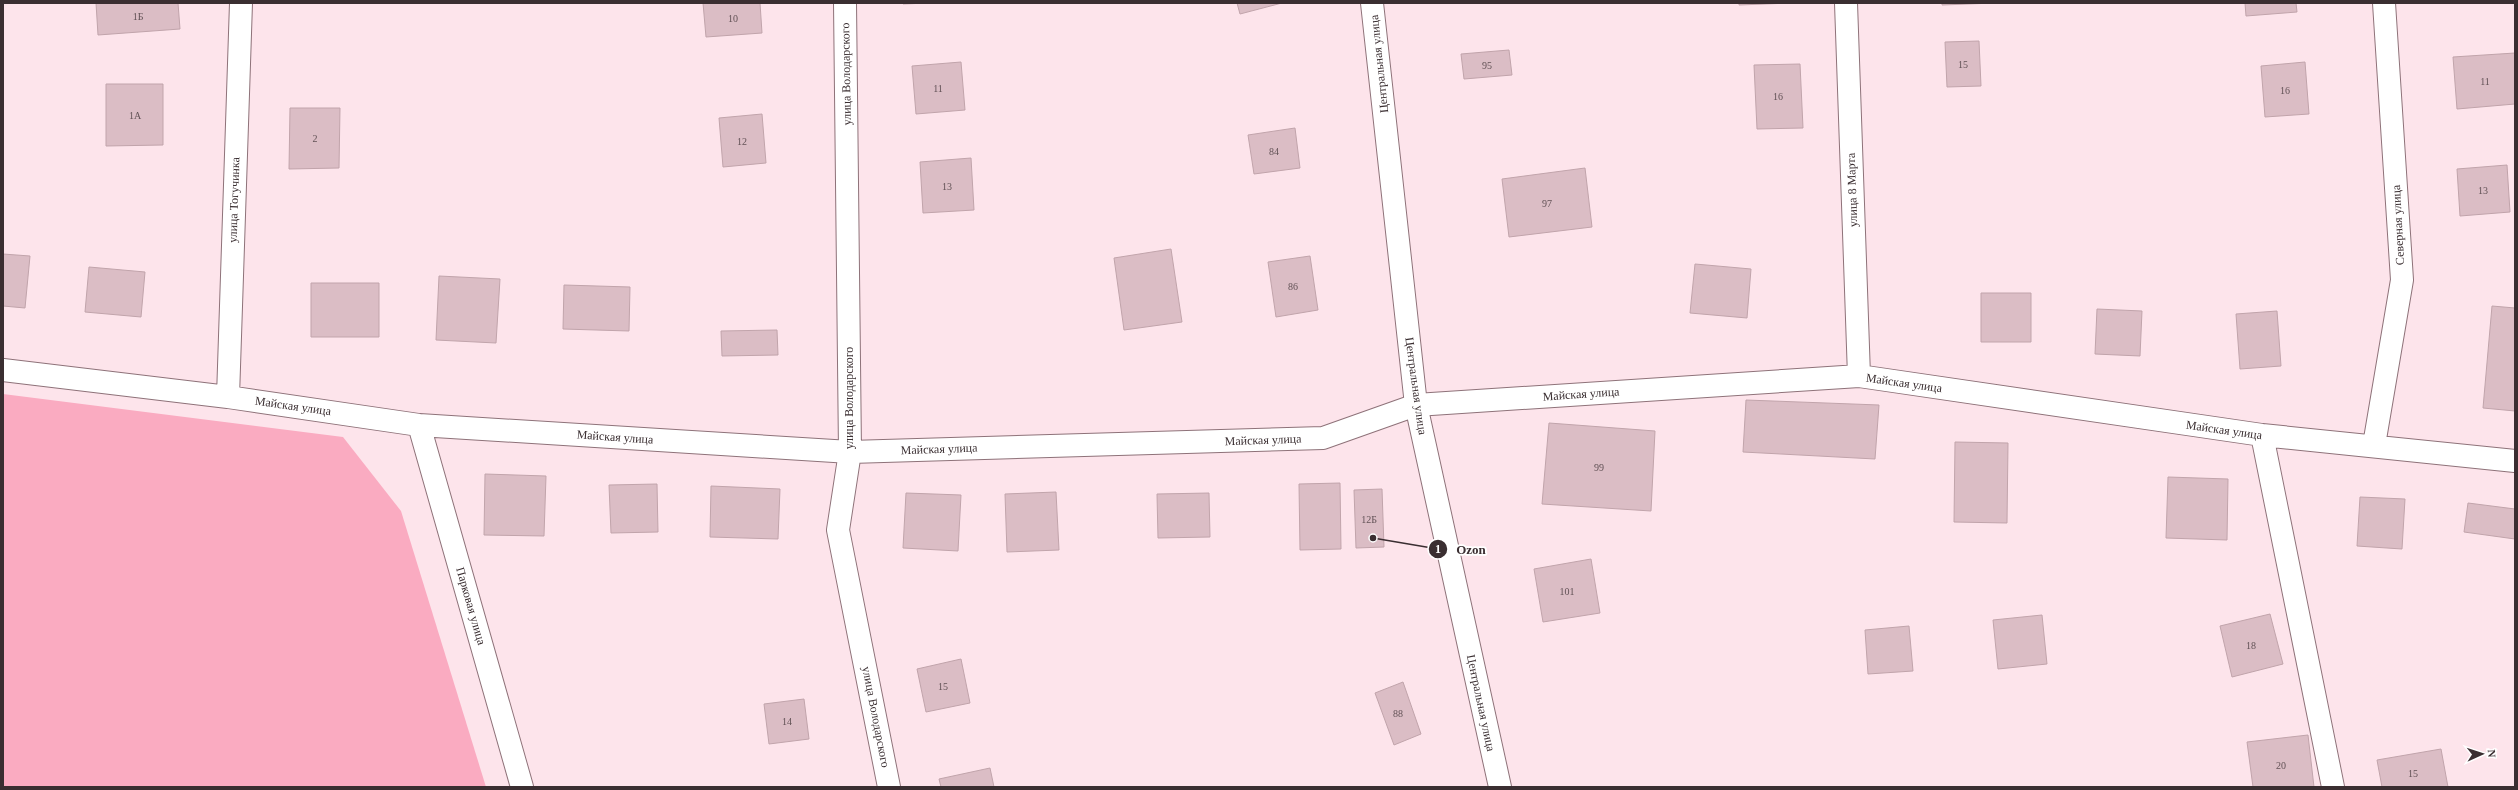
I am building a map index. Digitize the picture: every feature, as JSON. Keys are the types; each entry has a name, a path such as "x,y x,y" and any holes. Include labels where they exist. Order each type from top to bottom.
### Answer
{"street":[{"name":"улица Тогучинка","path":"228,397 241,3"},
{"name":"улица Володарского","path":"845,3 850,452 838,530 889,787"},
{"name":"Центральная улица","path":"1372,3 1416,405 1500,787"},
{"name":"улица 8 Марта","path":"1846,3 1859,376"},
{"name":"Северная улица","path":"2374,445 2402,280 2384,3"},
{"name":"Майская улица","path":"3,370 228,397 419,425 850,452 1323,438 1416,405 1859,376 2262,435 2374,445 2515,461"},
{"name":"Парковая улица","path":"419,425 522,787"},
{"path":"2262,435 2333,787"}],"shaded area":[{"path":"3,394 343,437 401,511 486,787 3,787"}],"building":[{"path":"96,3 178,3 180,29 98,35"},
{"path":"703,3 760,3 762,33 706,37"},
{"path":"903,3 928,3 903,4"},
{"path":"1237,3 1282,3 1240,14"},
{"path":"1739,3 1791,3 1739,5"},
{"path":"1942,3 1994,3 1942,5"},
{"path":"2245,3 2296,3 2297,12 2246,16"},
{"path":"1979,41 1981,86 1947,87 1945,42"},
{"path":"1509,50 1512,75 1464,79 1461,54"},
{"path":"2515,53 2515,104 2457,109 2453,57"},
{"path":"961,62 965,110 916,114 912,66"},
{"path":"2305,62 2309,114 2265,117 2261,66"},
{"path":"1800,64 1803,128 1757,129 1754,65"},
{"path":"106,84 163,84 163,145 106,146"},
{"path":"290,108 340,108 339,168 289,169"},
{"path":"762,114 766,163 723,167 719,118"},
{"path":"1295,128 1300,168 1254,174 1248,135"},
{"path":"971,158 974,210 923,213 920,162"},
{"path":"2507,165 2510,212 2460,216 2457,169"},
{"path":"1585,168 1592,227 1509,237 1502,179"},
{"path":"1171,249 1182,322 1124,330 1114,258"},
{"path":"3,254 30,256 25,308 3,306"},
{"path":"1310,256 1318,310 1276,317 1268,262"},
{"path":"1695,264 1751,269 1747,318 1690,313"},
{"path":"89,267 145,272 141,317 85,312"},
{"path":"439,276 500,279 496,343 436,340"},
{"path":"311,283 379,283 379,337 311,337"},
{"path":"564,285 630,287 629,331 563,329"},
{"path":"1981,293 2031,293 2031,342 1981,342"},
{"path":"2492,306 2515,308 2515,411 2483,408"},
{"path":"2097,309 2142,311 2140,356 2095,354"},
{"path":"2277,311 2281,366 2240,369 2236,314"},
{"path":"777,330 778,355 722,356 721,331"},
{"path":"1746,400 1879,405 1875,459 1743,452"},
{"path":"1549,423 1655,431 1651,511 1542,504"},
{"path":"1955,442 2008,443 2007,523 1954,522"},
{"path":"485,474 546,476 544,536 484,535"},
{"path":"2168,477 2228,479 2227,540 2166,538"},
{"path":"1340,483 1341,549 1300,550 1299,484"},
{"path":"657,484 658,532 611,533 609,485"},
{"path":"711,486 780,489 778,539 710,537"},
{"path":"1382,489 1384,547 1356,548 1354,490"},
{"path":"1056,492 1059,550 1007,552 1005,494"},
{"path":"906,493 961,495 958,551 903,548"},
{"path":"1209,493 1210,537 1158,538 1157,494"},
{"path":"2360,497 2405,499 2402,549 2357,546"},
{"path":"2468,503 2515,509 2515,539 2464,532"},
{"path":"1591,559 1600,613 1543,622 1534,569"},
{"path":"2270,614 2283,664 2232,677 2220,626"},
{"path":"2042,615 2047,664 1998,669 1993,620"},
{"path":"1909,626 1913,671 1868,674 1865,630"},
{"path":"961,659 970,703 926,712 917,669"},
{"path":"1403,682 1421,734 1394,745 1375,693"},
{"path":"804,699 809,739 769,744 764,704"},
{"path":"2308,735 2314,787 2253,787 2247,742"},
{"path":"2441,749 2448,787 2382,787 2377,760"},
{"path":"990,768 994,787 941,787 939,779"}],"place":[{"name":"Ozon","path":"1373,538"}]}
